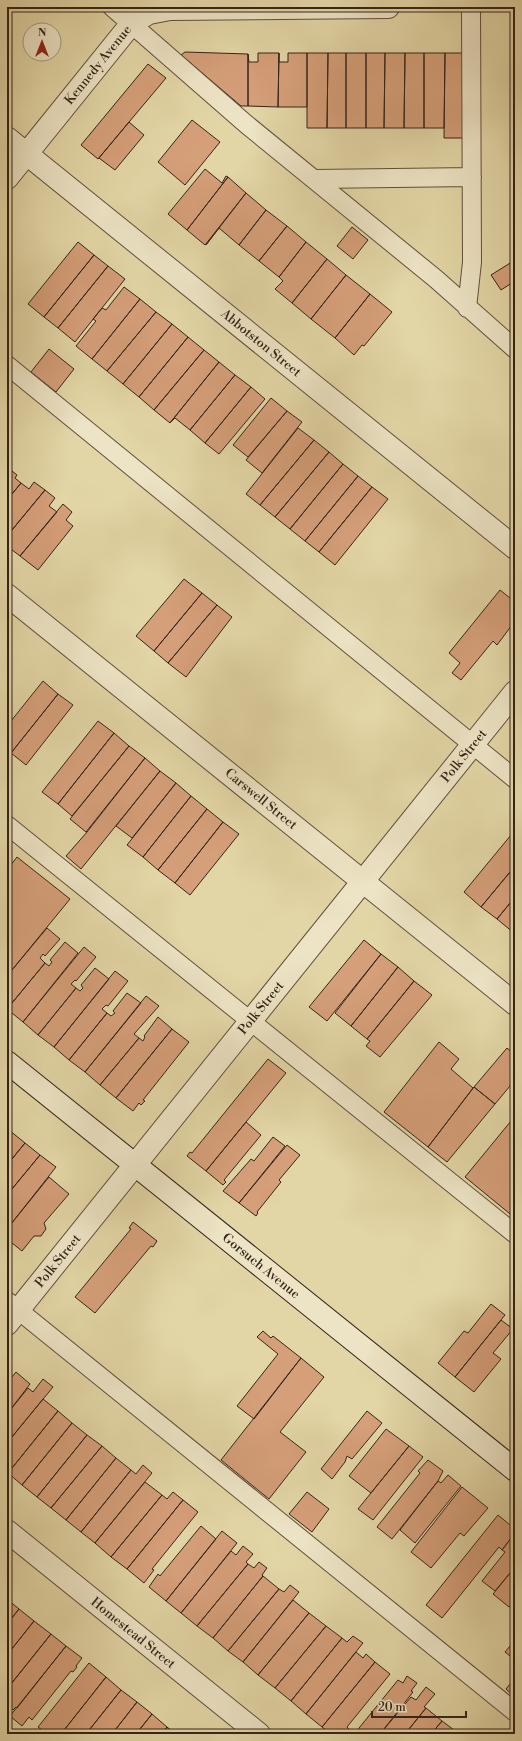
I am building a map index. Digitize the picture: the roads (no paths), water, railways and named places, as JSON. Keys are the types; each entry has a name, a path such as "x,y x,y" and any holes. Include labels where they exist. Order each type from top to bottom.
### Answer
{"street":[{"name":"Kennedy Avenue","path":"7,178 132,23 149,13 170,9 388,7"},
{"name":"Abbotston Street","path":"7,138 515,548"},
{"name":"Carswell Street","path":"7,595 515,1004"},
{"name":"Polk Street","path":"11,1312 135,1165 515,692"},
{"name":"Gorsuch Avenue","path":"7,1062 515,1470"},
{"name":"Homestead Street","path":"7,1531 259,1734"}],"lane":[{"path":"112,7 246,124 436,279 515,349"},
{"path":"467,308 472,262 471,7"},
{"path":"315,179 472,177"},
{"path":"7,365 515,779"},
{"path":"7,824 515,1234"},
{"path":"11,1312 515,1712"}]}
